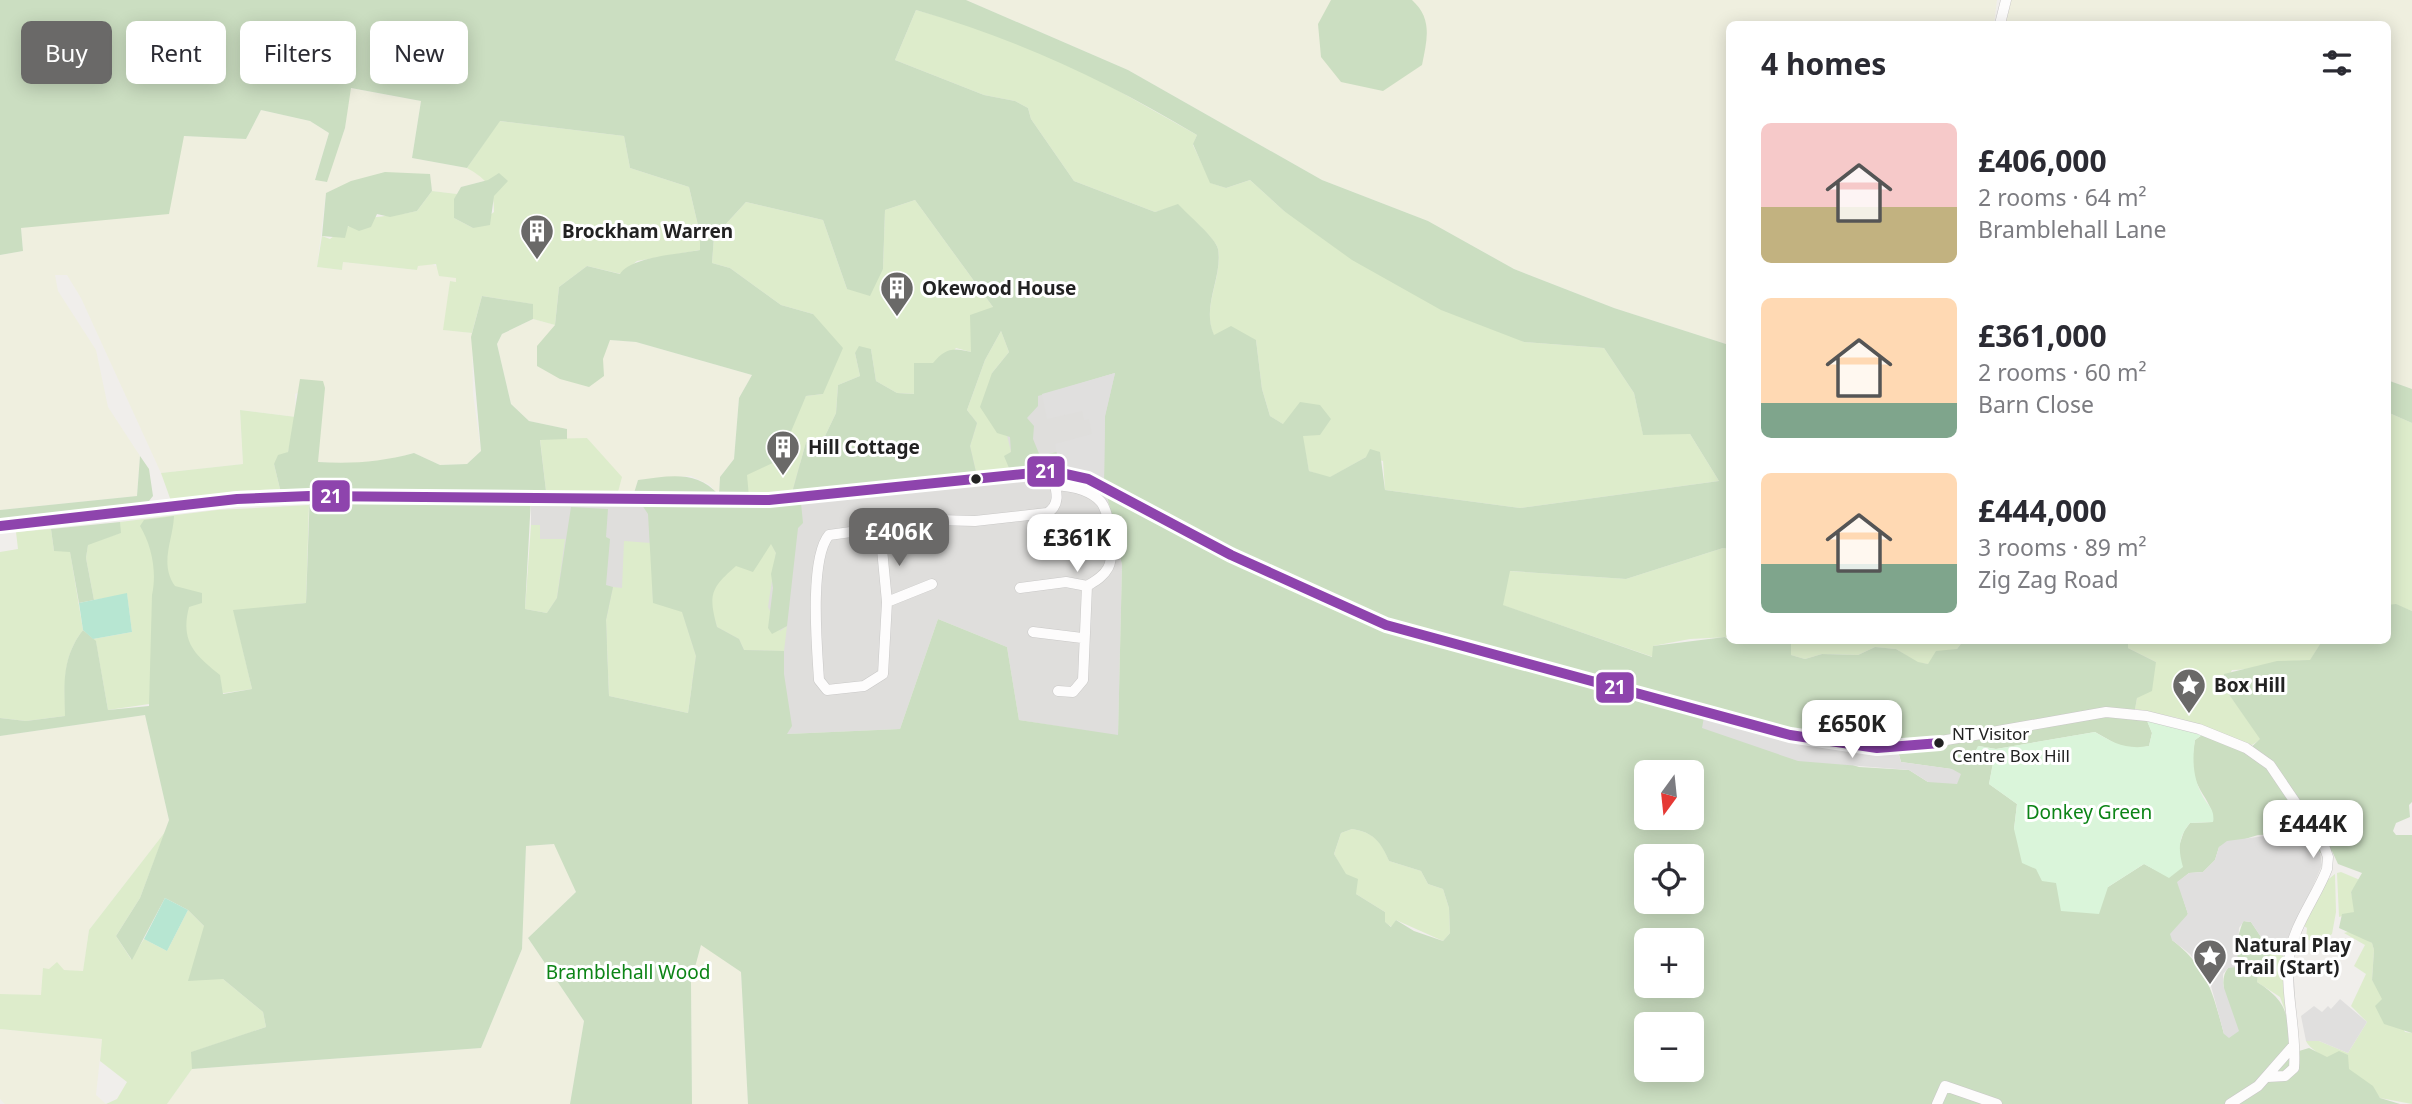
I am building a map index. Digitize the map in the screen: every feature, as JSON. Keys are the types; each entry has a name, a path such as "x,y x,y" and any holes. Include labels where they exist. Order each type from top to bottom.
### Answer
{"street":[{"path":"2001,21 2006,0"},
{"path":"880,528 887,602 883,674 864,686 827,690 819,680 817,589 822,544 829,535 937,520 975,521 1047,513 1056,508 1058,502 1052,471"},
{"path":"0,526 237,499 322,496 769,500 1052,471 1088,479 1231,555 1386,625 1769,730 1839,743 1901,748 1963,740 2079,717 2127,712 2199,729 2246,748 2270,765 2323,844 2328,857 2322,881 2301,923 2288,960 2294,1045 2291,1072 2286,1076 2267,1077"},
{"path":"1020,588 1066,582 1087,586 1106,572 1111,561 1107,514 1101,502 1088,493 1055,485"},
{"path":"887,602 932,584"},
{"path":"1058,691 1073,692 1083,680 1087,586"},
{"path":"1033,632 1083,638"},
{"path":"2230,1104 2267,1077 2294,1045"},
{"path":"1937,1104 1945,1086 1997,1104"}],"shaded area":[{"path":"1115,373 1109,507 1122,565 1118,736 1019,720 1007,647 938,619 900,729 787,734 547,613 531,525 531,498 692,501 750,478"},
{"path":"1115,373 1105,416 1104,481 1083,470 1059,466 1055,444 1092,434 1089,419 1084,420 1082,411 1047,419 1042,394"},
{"path":"1704,717 1821,744 1883,752 1898,751 1901,762 1952,769 1961,774 1957,784 1928,782 1909,770 1798,761 1702,728"},
{"path":"2295,810 2307,825 2320,853 2322,865 2283,956 2269,949 2251,922 2244,921 2239,928 2237,967 2228,968 2223,974 2223,985 2239,1031 2229,1038 2224,1034 2210,982 2190,954 2172,940 2170,934 2188,914 2177,882 2189,873 2203,872 2215,860 2219,847 2227,841 2280,834"},
{"path":"2340,999 2367,1022 2348,1053 2319,1041 2306,1041 2301,1016 2314,1006 2322,1012 2328,1006 2331,1009"}],"green space":[{"name":"Bramblehall Wood","path":"0,0 966,0 1128,70 1322,180 1428,221 1514,269 1614,308 1726,344 1726,548 1626,579 1510,571 1503,605 1652,657 1653,646 1725,637 1726,644 1791,644 1791,655 1805,659 1822,654 1858,655 1875,647 1896,649 1918,662 1928,664 1936,651 1957,649 1961,644 2128,644 2128,648 2156,662 2152,691 2137,698 2134,715 2146,718 2152,733 2149,746 2134,749 2118,745 2095,732 1996,749 1979,746 1975,752 1993,763 1989,784 2017,804 2014,829 2108,887 2144,864 2169,877 2184,831 2190,823 2213,822 2211,810 2194,775 2192,762 2195,740 2202,735 2247,751 2260,739 2223,686 2224,674 2277,661 2310,660 2320,644 2391,644 2391,605 2412,611 2412,802 2409,805 2410,817 2396,823 2393,831 2396,835 2412,835 2412,1033 2384,1024 2375,1006 2382,999 2372,980 2372,943 2339,928 2342,914 2354,912 2351,892 2362,873 2338,864 2332,851 2320,853 2307,825 2291,815 2286,829 2280,834 2258,835 2219,847 2215,860 2203,872 2189,873 2178,882 2188,914 2172,940 2201,971 2224,1034 2238,1031 2226,1000 2223,982 2243,921 2251,922 2269,949 2271,964 2258,975 2257,982 2274,995 2284,1008 2289,1046 2299,1051 2309,1048 2327,1057 2339,1051 2348,1055 2349,1069 2373,1086 2380,1098 2400,1104 748,1104 741,972 701,945 691,982 692,1104 570,1104 584,1021 528,938 576,892 554,844 526,846 522,949 481,1048 192,1069 191,1052 266,1027 263,1012 223,979 188,981 204,926 188,910 165,898 132,960 116,936 140,898 169,820 145,715 0,736 0,718 26,721 65,716 68,660 83,630 96,641 108,710 149,706 154,568 140,526 144,520 174,516 167,560 170,577 175,586 202,593 202,603 189,607 187,630 192,647 203,661 220,675 223,694 252,689 233,610 306,603 310,490 280,489 274,464 278,455 288,452 300,379 323,381 325,388 318,462 366,462 414,453 440,465 467,464 481,451 471,337 482,296 533,304 533,319 502,334 497,344 511,404 529,421 567,429 567,439 540,440 546,491 531,498 525,609 547,613 557,598 571,507 608,509 606,537 610,539 606,585 613,587 606,620 609,696 688,713 696,656 682,612 653,603 648,514 634,493 638,480 682,477 701,482 719,495 720,477 734,459 739,398 752,375 636,342 610,340 603,359 604,376 589,387 560,379 537,366 537,346 555,325 559,287 587,266 620,274 625,268 644,260 700,250 700,234 689,187 630,168 624,136 500,121 467,168 412,158 421,101 351,88 345,128 327,182 315,180 329,133 310,121 261,110 246,139 184,136 169,214 21,228 23,251 0,255","holes":["916,10 1026,48 1095,79 1163,115 1197,135 1193,144 1210,183 1226,188 1250,180 1284,211 1352,260 1441,310 1524,342 1604,348 1634,393 1643,435 1690,434 1719,481 1520,508 1385,490 1380,452 1370,449 1366,457 1330,477 1309,471 1303,436 1320,435 1331,419 1320,405 1300,402 1283,424 1270,416 1262,389 1256,340 1231,326 1214,335 1210,313 1218,270 1218,249 1201,226 1178,204 1155,212 1074,181 1031,119 1028,108 1015,101 984,95 895,60","915,200 993,307 970,315 971,352 949,350 933,363 914,363 914,394 897,393 876,381 871,349 859,346 855,353 860,376 838,385 836,413 825,436 806,442 792,493 904,484 976,472 970,446 977,423 967,410 985,360 1001,331 1009,352 992,373 980,407 997,433 1010,437 1011,452 1004,456 1009,468 1059,466 1057,452 1040,456 1033,439 1034,426 1027,418 1038,406 1038,396 1115,373 1105,416 1104,481 1122,565 1118,735 1019,720 1007,647 938,619 900,729 787,734 792,726 784,674 784,651 744,650 739,639 717,627 712,599 717,586 736,566 753,572 771,544 776,553 771,574 773,588 768,628 772,634 787,626 798,528 803,523 801,503 750,508 747,475 779,460 806,396 823,394 843,348 813,314 781,305 730,268 712,263 714,237 746,202 823,220 847,289 870,296 883,269 885,210","1704,717 1775,737 1825,747 1874,752 1898,751 1901,762 1951,769 1928,782 1909,770 1859,767","1352,829 1371,835 1383,848 1389,861 1421,871 1428,884 1443,889 1449,908 1450,933 1443,941 1414,931 1396,920 1391,927 1385,922 1385,912 1356,894 1358,879 1346,874 1334,854 1341,833"]},
{"path":"966,0 1997,0 1994,21 1726,21 1726,344 1614,308 1514,269 1428,221 1322,180 1128,70"},
{"path":"1331,0 1412,0 1419,7 1426,22 1427,38 1422,65 1383,91 1341,82 1321,57 1318,24"},
{"path":"2010,0 2412,0 2412,389 2391,381 2391,21 2005,21"},
{"path":"916,10 979,28 1078,68 1197,135 1193,145 1211,183 1226,188 1250,180 1284,211 1524,342 1604,348 1634,393 1643,434 1690,434 1719,481 1520,508 1385,490 1383,461 1366,457 1329,478 1309,471 1302,436 1270,416 1262,389 1256,340 1214,336 1210,314 1219,260 1218,249 1212,239 1178,205 1155,212 1074,181 1031,119 1028,108 1015,101 984,95 895,60"},
{"path":"350,88 421,101 412,158 467,168 488,180 461,187 457,194 432,191 429,174 326,193 317,267 342,270 343,262 417,270 418,266 430,263 456,277 456,282 450,281 444,330 472,333 473,394 481,451 467,464 440,465 414,453 385,461 350,464 317,462 323,381 295,394 296,417 240,410 243,464 161,473 81,298 67,275 55,275 58,291 96,350 108,407 140,456 137,496 0,510 0,255 23,251 21,228 60,223 184,136 246,139 261,110 310,121 329,133 315,179 326,182 345,128"},
{"path":"499,121 624,136 630,168 689,187 700,234 700,250 637,261 621,274 587,266 559,287 555,325 533,319 532,304 482,296 472,333 443,330 450,281 456,282 456,278 439,276 436,264 418,266 417,270 343,262 342,270 317,267 322,236 330,239 363,220 417,211 432,191 457,194 454,218 473,228 494,212 493,197 488,186 467,168"},
{"path":"385,172 430,174 432,191 417,211 390,217 377,214 371,227 359,231 348,226 345,238 322,236 326,193 351,181"},
{"path":"499,173 508,181 494,196 490,225 473,228 454,218 454,199 461,187 488,180"},
{"path":"915,200 993,307 971,352 956,348 915,394 897,393 876,381 871,349 855,353 860,376 838,385 836,413 825,436 806,442 792,493 747,496 747,474 760,468 778,452 806,396 823,394 813,314 781,305 730,268 712,263 714,237 746,202 823,220 847,289 883,269 885,210"},
{"path":"533,319 610,340 636,342 752,375 739,398 734,459 720,477 719,496 710,485 691,476 638,480 634,493 618,492 621,477 587,438 567,439 567,429 529,421 511,404 497,344 502,334"},
{"path":"1001,331 1009,352 992,373 1011,452 1005,456 1009,468 976,472 970,446 977,423 967,410 985,360"},
{"path":"2391,381 2412,389 2412,423 2391,414"},
{"path":"240,410 296,417 288,452 274,464 280,489 237,491 171,501 161,473 243,464"},
{"path":"2391,414 2412,423 2412,611 2391,605"},
{"path":"587,438 622,477 618,492 546,491 540,439"},
{"path":"140,456 149,469 153,496 145,506 0,520 0,510 137,496"},
{"path":"309,505 306,603 234,611 252,689 108,710 96,642 93,639 132,632 127,594 94,600 86,558 88,544 120,533 120,522 217,510"},
{"path":"120,522 121,533 88,545 86,558 94,600 79,603 70,552 54,551 51,529"},
{"path":"531,525 540,525 540,539 565,539 557,598 547,613 525,609"},
{"path":"51,529 54,551 70,551 83,630 68,660 65,716 26,721 0,718 0,552 18,549 16,532"},
{"path":"624,541 651,543 653,602 682,611 696,656 688,713 609,696 606,620 613,587 622,588"},
{"path":"771,543 776,553 768,607 780,631 787,626 784,651 744,650 739,639 717,627 711,605 712,594 716,585 732,568"},
{"path":"1726,548 1726,637 1690,639 1653,646 1653,657 1502,605 1509,571 1626,579"},
{"path":"127,593 132,632 93,639 83,630 79,603"},
{"path":"1791,644 1961,644 1957,649 1928,664 1918,663 1896,649 1875,647 1858,655 1822,654 1805,659 1791,655"},
{"path":"2128,644 2320,644 2310,661 2232,670 2223,686 2261,739 2252,745 2178,718 2135,709 2137,698 2156,662 2128,648"},
{"path":"145,715 169,820 165,832 89,930 83,972 64,970 41,996 0,994 0,736"},
{"name":"Donkey Green","path":"2147,721 2202,735 2195,740 2194,769 2203,797 2212,811 2213,822 2190,823 2180,844 2183,867 2169,878 2144,864 2108,887 2099,914 2061,911 2056,883 2042,881 2036,869 2022,863 2014,829 2017,804 1989,784 1993,763 1975,752 1978,746 1996,749 2095,732 2120,745 2149,746 2152,733"},
{"path":"1352,829 1376,839 1389,861 1421,871 1428,884 1443,889 1449,908 1450,933 1443,941 1396,920 1392,927 1384,922 1385,912 1356,894 1334,854 1341,833"},
{"path":"165,832 140,898 116,936 131,959 144,939 167,951 188,910 204,926 223,979 263,1012 266,1027 192,1052 192,1069 167,1104 106,1104 117,1099 127,1082 100,1061 102,1039 0,1029 0,994 41,995 43,968 49,969 57,962 64,970 83,971 89,930"},
{"path":"555,844 576,892 528,938 584,1021 570,1104 167,1104 192,1069 481,1048 522,949 526,846"},
{"path":"2341,872 2360,880 2351,892 2355,912 2339,917 2337,873"},
{"path":"2335,874 2336,912 2332,934 2320,941 2306,939 2307,928 2304,926 2325,882"},
{"path":"165,898 188,910 167,951 144,939"},
{"path":"2351,931 2372,943 2372,980 2405,1032 2412,1033 2412,1104 2380,1098 2363,1081 2318,1053 2306,1041 2319,1041 2348,1053 2367,1022 2351,1006 2366,974 2354,966 2365,945 2344,933"},
{"path":"701,944 741,972 748,1104 692,1104 691,982"},
{"path":"2269,949 2283,956 2289,1021 2280,997 2257,982 2258,975 2271,964"},
{"path":"0,1029 102,1039 96,1095 106,1104 5,1104 0,1099"}],"transit line":[{"name":"21","path":"0,526 237,499 309,496 769,500 1052,471 1088,479 1231,555 1386,625 1790,735 1877,748 1940,743"}],"place":[{"name":"Brockham Warren","path":"537,261"},
{"name":"Okewood House","path":"897,318"},
{"name":"Hill Cottage","path":"783,477"},
{"name":"Box Hill","path":"2189,715"},
{"name":"NT Visitor Centre Box Hill","path":"1939,743"},
{"name":"Natural Play Trail (Start)","path":"2210,986"}]}
